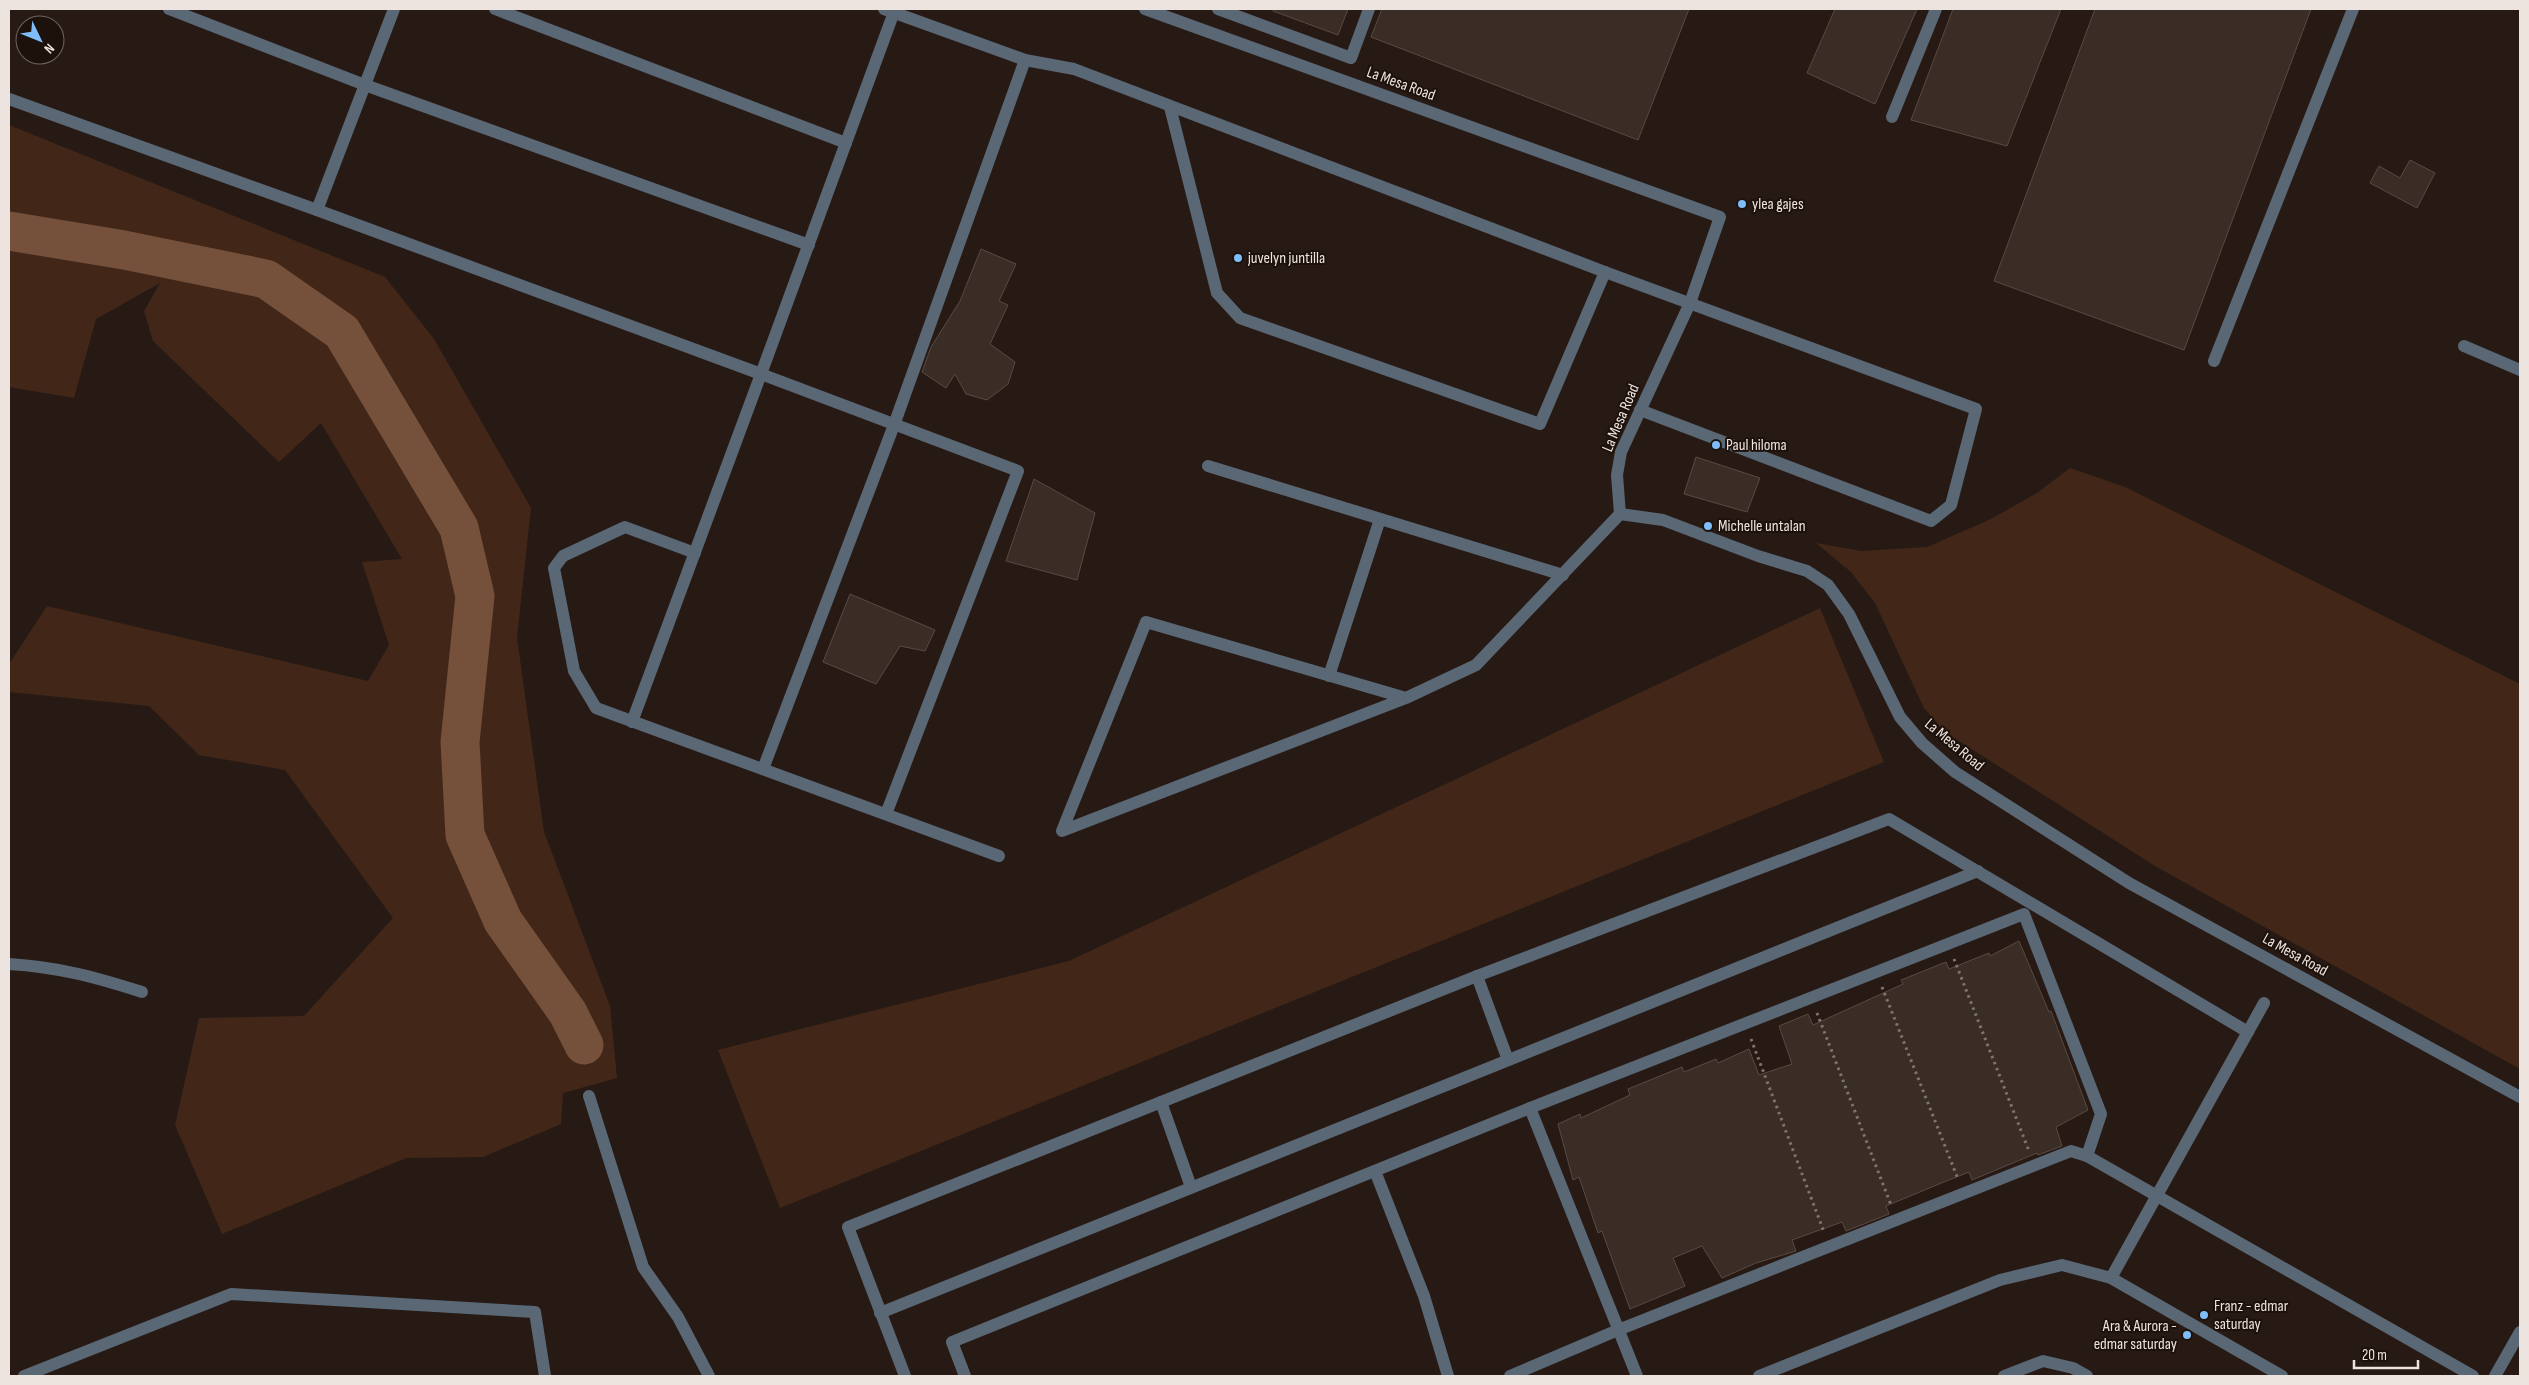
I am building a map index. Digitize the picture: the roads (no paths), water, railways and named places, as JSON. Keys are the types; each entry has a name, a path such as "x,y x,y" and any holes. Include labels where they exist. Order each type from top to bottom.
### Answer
{"street":[{"path":"169,9 365,84 809,245"},
{"path":"317,210 394,9"},
{"path":"495,9 846,143"},
{"name":"La Mesa Road","path":"1146,9 1720,217 1690,303 1621,452 1617,475 1620,514 1663,520 1758,556 1807,571 1828,585 1849,614 1900,717 1922,743 1955,772 2129,883 2520,1098"},
{"path":"1218,9 1351,58 1369,9"},
{"path":"1892,117 1936,9"},
{"path":"2214,361 2353,9"},
{"path":"632,722 846,143 889,11 1025,60 1074,70 1605,272 1976,409 1952,505 1931,520 1640,410"},
{"path":"763,769 894,425 1025,60"},
{"path":"9,99 317,210 1018,471 886,814"},
{"path":"1170,108 1217,293 1240,318 1540,424 1605,272"},
{"path":"2464,346 2520,370"},
{"path":"1208,466 1563,575"},
{"path":"1406,698 1146,622 1062,831 1406,698 1476,665 1620,514"},
{"path":"1330,676 1380,519"},
{"path":"695,553 624,527 564,556 554,568 574,671 596,708 999,856"},
{"path":"905,1376 848,1228 1477,976 1889,819 2248,1032"},
{"path":"880,1312 1978,871"},
{"path":"965,1376 952,1342 1530,1108 2024,914 2101,1114 2086,1156"},
{"path":"9,964 45,966 87,974 142,992"},
{"path":"1477,976 1508,1060"},
{"path":"2111,1278 2264,1003"},
{"path":"589,1096 643,1267 678,1316 709,1376"},
{"path":"1161,1102 1191,1187"},
{"path":"1530,1108 1637,1376"},
{"path":"1510,1376 1618,1330 2070,1151 2086,1156 2156,1195 2473,1376"},
{"path":"1375,1171 1424,1296 1448,1376"},
{"path":"1759,1376 2000,1280 2062,1265 2111,1278 2282,1376"},
{"path":"24,1376 231,1294 535,1312 546,1376"},
{"path":"2495,1376 2520,1332"},
{"path":"2004,1376 2043,1361 2073,1368 2087,1376"}],"waterway":[{"path":"9,231 124,250 266,279 342,332 459,528 475,596 460,742 465,835 503,921 568,1013 584,1045"}],"place":[{"name":"ylea gajes","path":"1742,204"},
{"name":"juvelyn juntilla","path":"1238,258"},
{"name":"Paul hiloma","path":"1716,445"},
{"name":"Michelle untalan","path":"1708,526"},
{"name":"Franz - edmar saturday","path":"2204,1315"},
{"name":"Ara & Aurora - edmar saturday","path":"2187,1335"}]}
